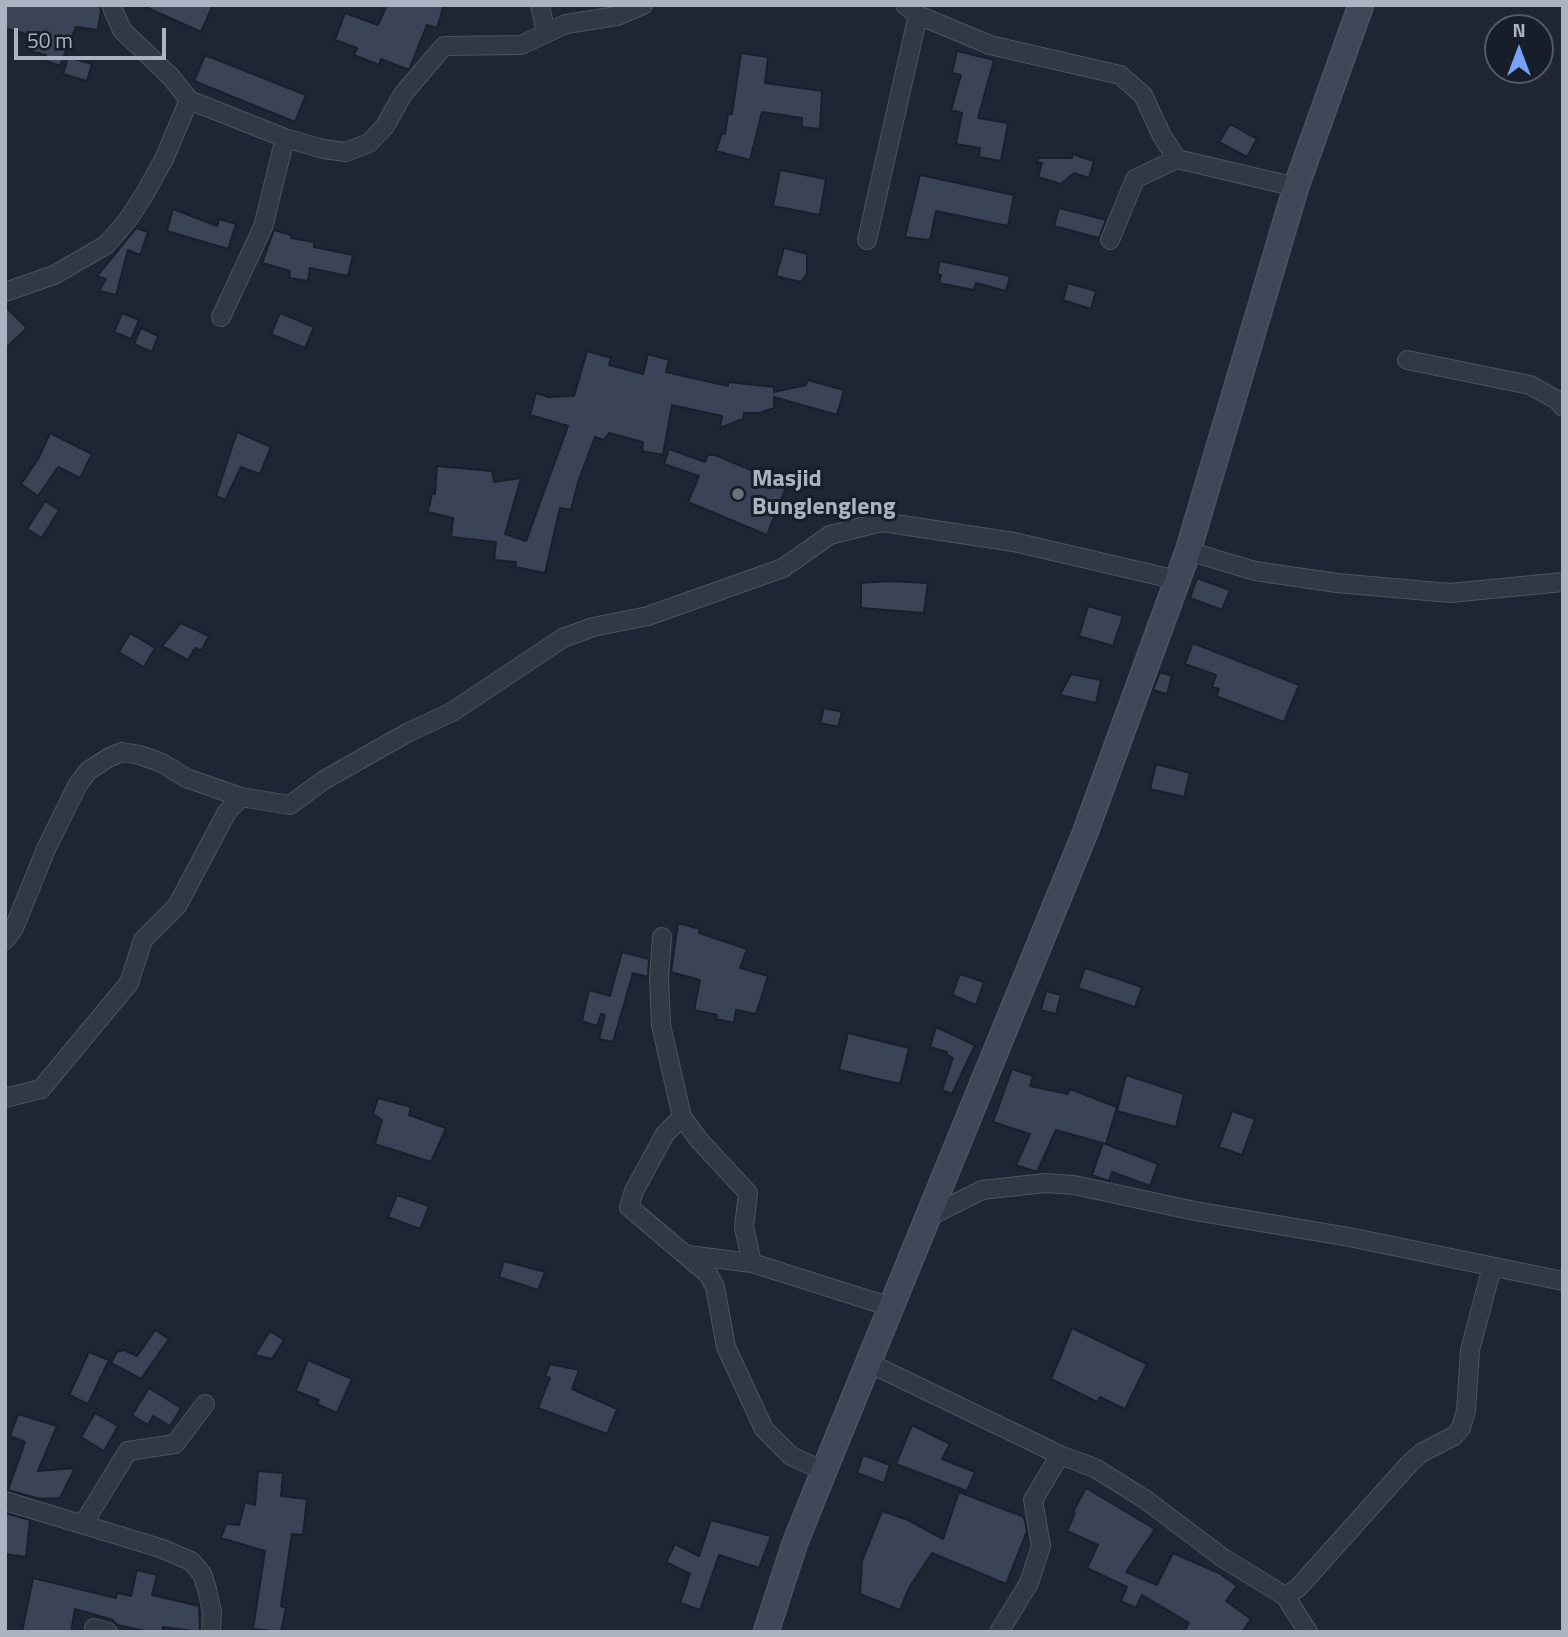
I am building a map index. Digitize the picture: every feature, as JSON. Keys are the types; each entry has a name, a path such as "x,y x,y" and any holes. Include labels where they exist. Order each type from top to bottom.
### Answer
{"street":[{"path":"111,5 122,30 171,77 189,100 285,138 323,149 358,150 385,126 403,94 444,46 468,44 510,47 566,24 617,16 643,5"},
{"path":"540,5 547,33"},
{"path":"766,1632 867,1362 930,1216 1084,833 1188,551 1296,187 1361,5"},
{"path":"867,240 912,10 990,45 1120,75 1143,95 1162,136 1177,159"},
{"path":"5,292 54,275 106,245 127,221 144,195 164,159 189,100"},
{"path":"221,317 263,227 285,138"},
{"path":"1110,240 1135,179 1177,159 1296,187"},
{"path":"1407,360 1530,385 1557,400 1563,407"},
{"path":"5,940 14,928 46,849 77,786 88,771 122,752 162,763 186,778 241,797 290,805 324,780 407,733 452,712 563,638 593,627 648,616 783,568 830,535 882,522 1014,542 1177,580"},
{"path":"1188,551 1255,571 1362,586 1450,593 1562,581"},
{"path":"5,1098 41,1089 129,983 143,940 177,906 227,811 241,797"},
{"path":"662,937 659,977 661,1025 682,1117 699,1140 748,1193 744,1227 752,1263"},
{"path":"682,1117 665,1134 634,1191 629,1207 701,1265 715,1287 726,1347 764,1429 791,1456 824,1471"},
{"path":"930,1216 982,1190 1032,1184 1074,1185 1563,1282"},
{"path":"688,1255 752,1263 891,1307"},
{"path":"1285,1597 1325,1561 1409,1464 1421,1453 1454,1436 1461,1428 1466,1411 1470,1350 1492,1267"},
{"path":"867,1362 1060,1455 1095,1468 1136,1494 1223,1558 1285,1597 1308,1632"},
{"path":"83,1524 128,1451 175,1444 205,1404"},
{"path":"999,1632 1029,1583 1041,1546 1033,1500 1060,1455"},
{"path":"5,1501 160,1548 191,1561 202,1574 212,1612 211,1632"}],"building":[{"path":"5,5 100,5 98,30 76,27 60,66 44,60 46,55 29,51 33,36 5,28"},
{"path":"141,5 213,5 201,32"},
{"path":"387,5 444,5 437,28 427,25 409,70 381,59 379,65 354,55 357,48 335,40 345,13 378,25"},
{"path":"957,51 994,60 978,118 1008,123 1001,161 979,157 980,148 956,144 962,113 951,110 961,75 952,73"},
{"path":"741,53 768,57 765,83 822,91 820,129 802,127 802,118 762,112 750,160 716,151 722,133 725,134 728,114 732,114"},
{"path":"205,55 306,95 295,122 194,81"},
{"path":"68,57 92,64 87,81 63,74"},
{"path":"1230,124 1257,139 1247,157 1219,142"},
{"path":"1072,154 1094,161 1089,178 1074,173 1061,184 1038,177 1042,163 1037,162 1038,158 1072,158"},
{"path":"780,170 826,179 820,215 773,206"},
{"path":"920,175 1014,195 1008,226 936,211 930,240 905,237"},
{"path":"1059,208 1106,220 1099,238 1054,226"},
{"path":"173,209 217,226 219,219 236,224 228,249 167,231"},
{"path":"136,228 148,232 140,255 128,250 116,295 99,291 106,279 97,276"},
{"path":"274,230 292,235 291,238 314,242 314,247 353,255 348,276 310,268 308,281 289,278 290,271 262,263"},
{"path":"784,248 807,254 807,274 801,282 776,276"},
{"path":"940,261 1010,276 1006,291 976,283 974,290 939,283 941,275 937,274"},
{"path":"1068,283 1096,291 1091,309 1063,300"},
{"path":"5,306 27,328 5,349"},
{"path":"122,313 139,320 131,339 114,332"},
{"path":"280,313 314,327 305,348 271,334"},
{"path":"141,328 158,336 152,352 134,344"},
{"path":"587,351 611,358 609,365 643,374 648,354 669,360 666,372 728,386 728,382 774,387 774,392 806,385 808,380 844,390 837,415 774,397 774,408 760,413 744,413 743,419 720,428 722,416 672,405 663,455 642,451 643,442 609,433 604,440 595,437 571,510 560,508 545,573 515,567 516,562 494,560 496,542 451,537 453,518 428,512 432,494 435,494 437,466 492,471 494,482 521,478 505,534 526,541 568,426 530,415 536,393 548,397 574,396"},
{"path":"237,432 271,447 260,474 241,467 225,500 216,496"},
{"path":"50,433 92,454 80,478 58,467 38,496 21,484 38,459"},
{"name":"Masjid Bunglengleng","path":"669,449 705,462 708,455 715,455 787,485 767,535 688,502 699,476 664,464"},
{"path":"45,501 59,510 42,538 27,529"},
{"path":"1197,578 1230,590 1222,610 1190,598"},
{"path":"861,583 928,583 924,613 861,608"},
{"path":"1088,606 1123,616 1113,646 1079,636"},
{"path":"181,623 209,636 201,651 195,648 188,660 162,646"},
{"path":"130,633 155,648 144,667 119,652"},
{"path":"1193,643 1299,685 1284,722 1216,696 1219,689 1212,687 1216,675 1185,664"},
{"path":"1160,672 1172,676 1167,694 1153,690"},
{"path":"1071,674 1101,680 1096,703 1060,695"},
{"path":"824,708 842,712 838,727 820,723"},
{"path":"1156,764 1190,773 1184,797 1150,789"},
{"path":"678,923 700,929 699,933 747,949 740,968 768,976 756,1014 736,1010 734,1023 716,1019 717,1015 694,1010 700,980 671,972"},
{"path":"622,952 649,959 648,977 633,973 613,1042 599,1039 605,1015 601,1014 597,1026 582,1021 589,990 610,996"},
{"path":"1085,968 1142,987 1135,1007 1078,988"},
{"path":"960,974 984,982 976,1005 952,995"},
{"path":"1046,991 1061,995 1056,1014 1041,1010"},
{"path":"936,1027 975,1045 952,1094 942,1090 953,1058 946,1054 947,1052 930,1047"},
{"path":"848,1033 909,1048 900,1084 839,1070"},
{"path":"1012,1069 1033,1076 1030,1086 1068,1094 1070,1089 1117,1107 1106,1144 1056,1130 1037,1172 1016,1165 1030,1134 993,1122"},
{"path":"1126,1075 1184,1094 1176,1127 1117,1111"},
{"path":"378,1098 411,1107 409,1115 446,1128 431,1162 375,1144 382,1120 373,1114"},
{"path":"1232,1111 1255,1119 1242,1155 1219,1147"},
{"path":"1103,1143 1158,1164 1150,1186 1112,1172 1109,1181 1092,1175"},
{"path":"397,1195 429,1206 420,1229 388,1217"},
{"path":"504,1261 545,1272 538,1290 499,1277"},
{"path":"1072,1328 1147,1364 1125,1409 1100,1397 1097,1402 1051,1379"},
{"path":"155,1330 169,1339 141,1379 111,1363 117,1352 124,1350 137,1356"},
{"path":"270,1331 284,1340 272,1359 255,1355"},
{"path":"89,1352 109,1360 88,1404 69,1395"},
{"path":"308,1360 352,1379 337,1413 317,1404 319,1400 296,1391"},
{"path":"550,1364 579,1370 572,1389 617,1409 607,1434 538,1408 550,1378 545,1376"},
{"path":"149,1388 181,1408 170,1426 153,1416 148,1425 132,1415"},
{"path":"95,1413 118,1426 104,1451 81,1437"},
{"path":"18,1414 57,1426 38,1471 75,1468 60,1498 40,1499 8,1490 25,1442 10,1436"},
{"path":"912,1425 950,1444 942,1459 975,1472 967,1491 896,1464"},
{"path":"863,1455 890,1465 884,1483 857,1473"},
{"path":"258,1471 283,1473 281,1496 307,1499 303,1535 292,1534 281,1606 286,1608 281,1632 253,1629 265,1551 221,1538 226,1524 239,1525 245,1502 255,1505"},
{"path":"1086,1488 1155,1529 1126,1572 1157,1585 1173,1553 1219,1573 1237,1586 1226,1601 1251,1619 1242,1632 1184,1632 1189,1623 1142,1595 1136,1608 1121,1601 1127,1587 1087,1568 1098,1545 1067,1531 1075,1513 1073,1512"},
{"path":"959,1492 1024,1517 1027,1531 1006,1584 932,1553 909,1588 900,1610 860,1594 862,1561 882,1511 908,1520 943,1539"},
{"path":"5,1513 30,1520 26,1557 5,1554"},
{"path":"711,1520 771,1536 759,1568 719,1555 700,1610 680,1603 690,1574 666,1562 675,1544 699,1556"},
{"path":"137,1570 157,1575 152,1595 199,1606 200,1632 163,1627 162,1632 150,1632 117,1625 113,1620 75,1609 71,1632 22,1632 33,1578 116,1598 117,1593 131,1596"}],"place":[{"name":"Masjid Bunglengleng","path":"738,494"}]}
